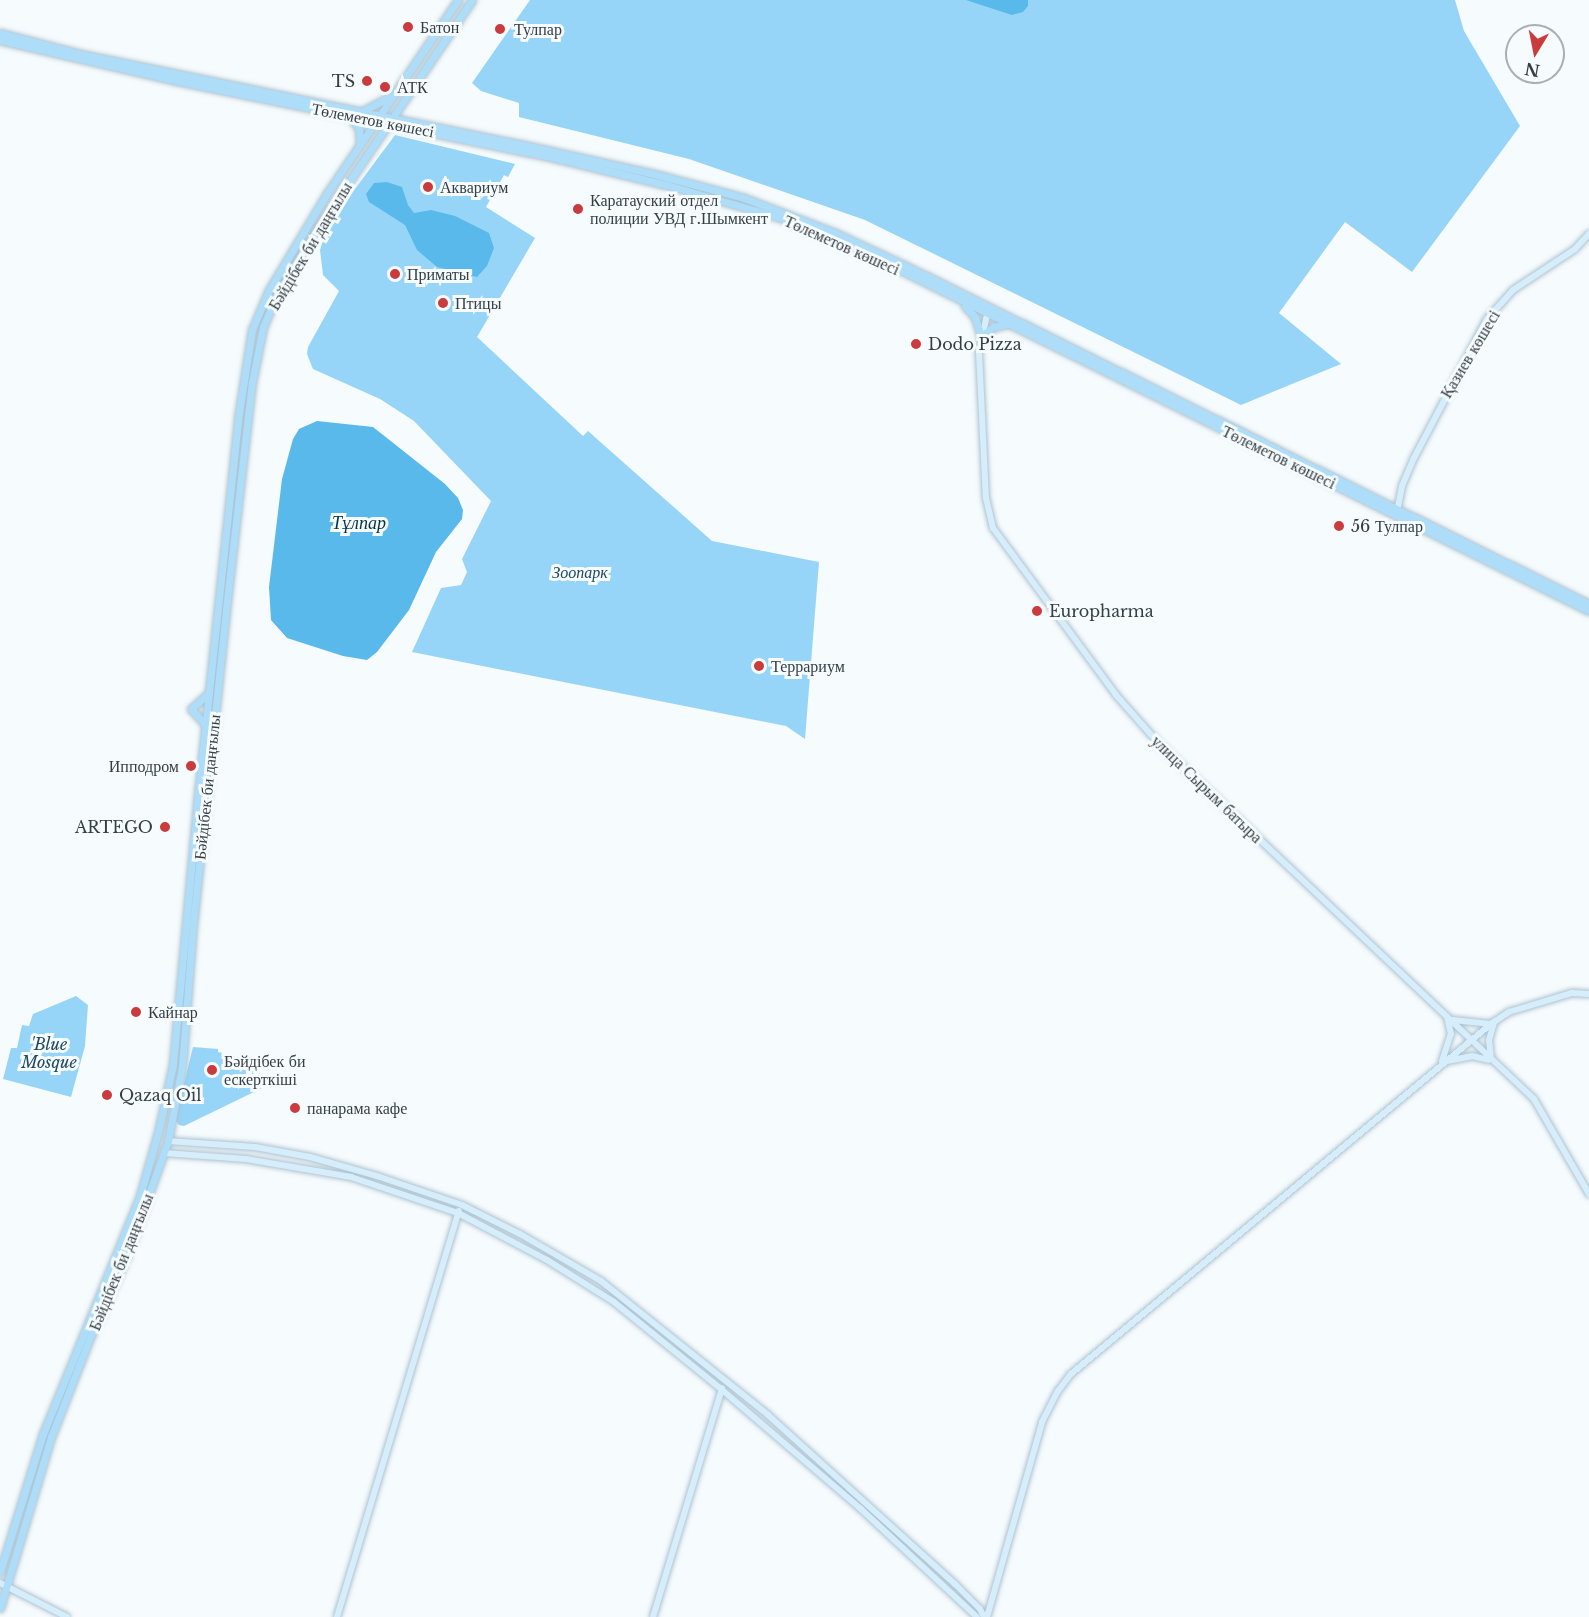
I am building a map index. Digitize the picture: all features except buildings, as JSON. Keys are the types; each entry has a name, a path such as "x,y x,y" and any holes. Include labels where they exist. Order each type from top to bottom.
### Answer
{"main road":[{"name":"Бәйдібек би даңғылы","path":"0,1608 3,1584 51,1437 91,1335 126,1257 168,1141 182,1066 238,412 252,330 275,279 360,145 458,0"},
{"name":"Бәйдібек би даңғылы","path":"0,1572 3,1556 43,1434 140,1196 158,1132 173,1065 209,693 223,608 252,382 263,327 278,292 315,232 472,0"},
{"path":"446,17 456,23"},
{"name":"Төлеметов көшесі","path":"0,33 80,54 363,111 379,118"},
{"name":"Төлеметов көшесі","path":"0,40 93,63 348,115 391,120 654,174 744,198 835,233 1397,512 1589,611"},
{"path":"363,111 395,93"},
{"path":"348,115 359,128 360,145"},
{"name":"Төлеметов көшесі","path":"391,120 551,157 751,208 832,238 962,302 988,310 1008,324 1317,472"},
{"name":"Қазиев көшесі","path":"1397,512 1402,486 1414,458 1488,319 1513,290 1575,249 1589,234"},
{"path":"962,302 975,317 981,337 993,327 1008,324"},
{"name":"улица Сырым батыра","path":"988,310 981,337 980,352 986,498 993,528 1116,695 1162,747 1534,1099 1589,1194"},
{"name":"Төлеметов көшесі","path":"1397,512 1589,603"},
{"path":"206,725 191,709 209,693"},
{"path":"986,1617 1042,1422 1058,1391 1071,1374 1442,1063 1493,1023 1509,1012 1572,993 1589,994"},
{"path":"1442,1063 1450,1041 1448,1018 1471,1024 1493,1023"},
{"path":"1493,1023 1488,1040 1493,1061"},
{"path":"1442,1063 1472,1056 1485,1057 1493,1061"},
{"path":"168,1141 255,1147 310,1157 377,1176 462,1205 520,1234 601,1281 725,1381 848,1485 955,1584 986,1617"},
{"path":"164,1153 246,1159 351,1177 458,1214 548,1260 614,1302 722,1389 860,1508 977,1617"},
{"path":"337,1617 462,1205"},
{"path":"83,1332 91,1335"},
{"path":"653,1617 725,1381"},
{"path":"3,1584 67,1617"}],"green space":[{"path":"530,0 1455,0 1464,31 1520,126 1412,272 1345,222 1279,313 1341,364 1241,405 865,220 689,159 519,117 519,103 481,91 472,83"},
{"name":"Зоопарк","path":"395,135 515,164 508,177 504,175 486,207 535,238 477,337 583,436 588,431 712,541 819,562 805,739 786,726 412,652 441,588 461,585 467,572 462,559 491,501 414,421 380,399 313,369 307,354 308,347 339,291 323,275 320,250 323,240 352,193"},
{"name":"'Blue Mosque","path":"76,996 88,1005 85,1046 71,1097 3,1079 11,1048 17,1048 22,1025 29,1026 33,1014"},
{"path":"193,1047 218,1049 218,1052 233,1055 234,1059 255,1064 266,1086 184,1126 179,1125 175,1120"}],"water":[{"path":"966,0 1028,0 1028,6 1023,12 1012,15"},
{"path":"387,182 402,187 408,205 414,213 431,210 455,216 489,233 494,248 487,266 477,277 437,267 417,250 405,225 369,202 366,194 374,183"},
{"name":"Тұлпар","path":"317,421 373,427 445,484 458,498 463,510 462,519 436,552 409,610 377,652 367,660 343,656 287,638 271,620 269,587 282,479 293,439 299,429"}],"place":[{"name":"Батон","path":"408,27"},
{"name":"Тулпар","path":"500,29"},
{"name":"TS","path":"367,81"},
{"name":"АТК","path":"385,87"},
{"name":"Аквариум","path":"428,187"},
{"name":"Каратауский отдел полиции УВД г.Шымкент","path":"578,209"},
{"name":"Приматы","path":"395,274"},
{"name":"Птицы","path":"443,303"},
{"name":"Dodo Pizza","path":"916,344"},
{"name":"56 Тулпар","path":"1339,526"},
{"name":"Europharma","path":"1037,611"},
{"name":"Террариум","path":"759,666"},
{"name":"Ипподром","path":"191,766"},
{"name":"ARTEGO","path":"165,827"},
{"name":"Кайнар","path":"136,1012"},
{"name":"Бәйдібек би ескерткіші","path":"212,1070"},
{"name":"Qazaq Oil","path":"107,1095"},
{"name":"панарама кафе","path":"295,1108"}]}
